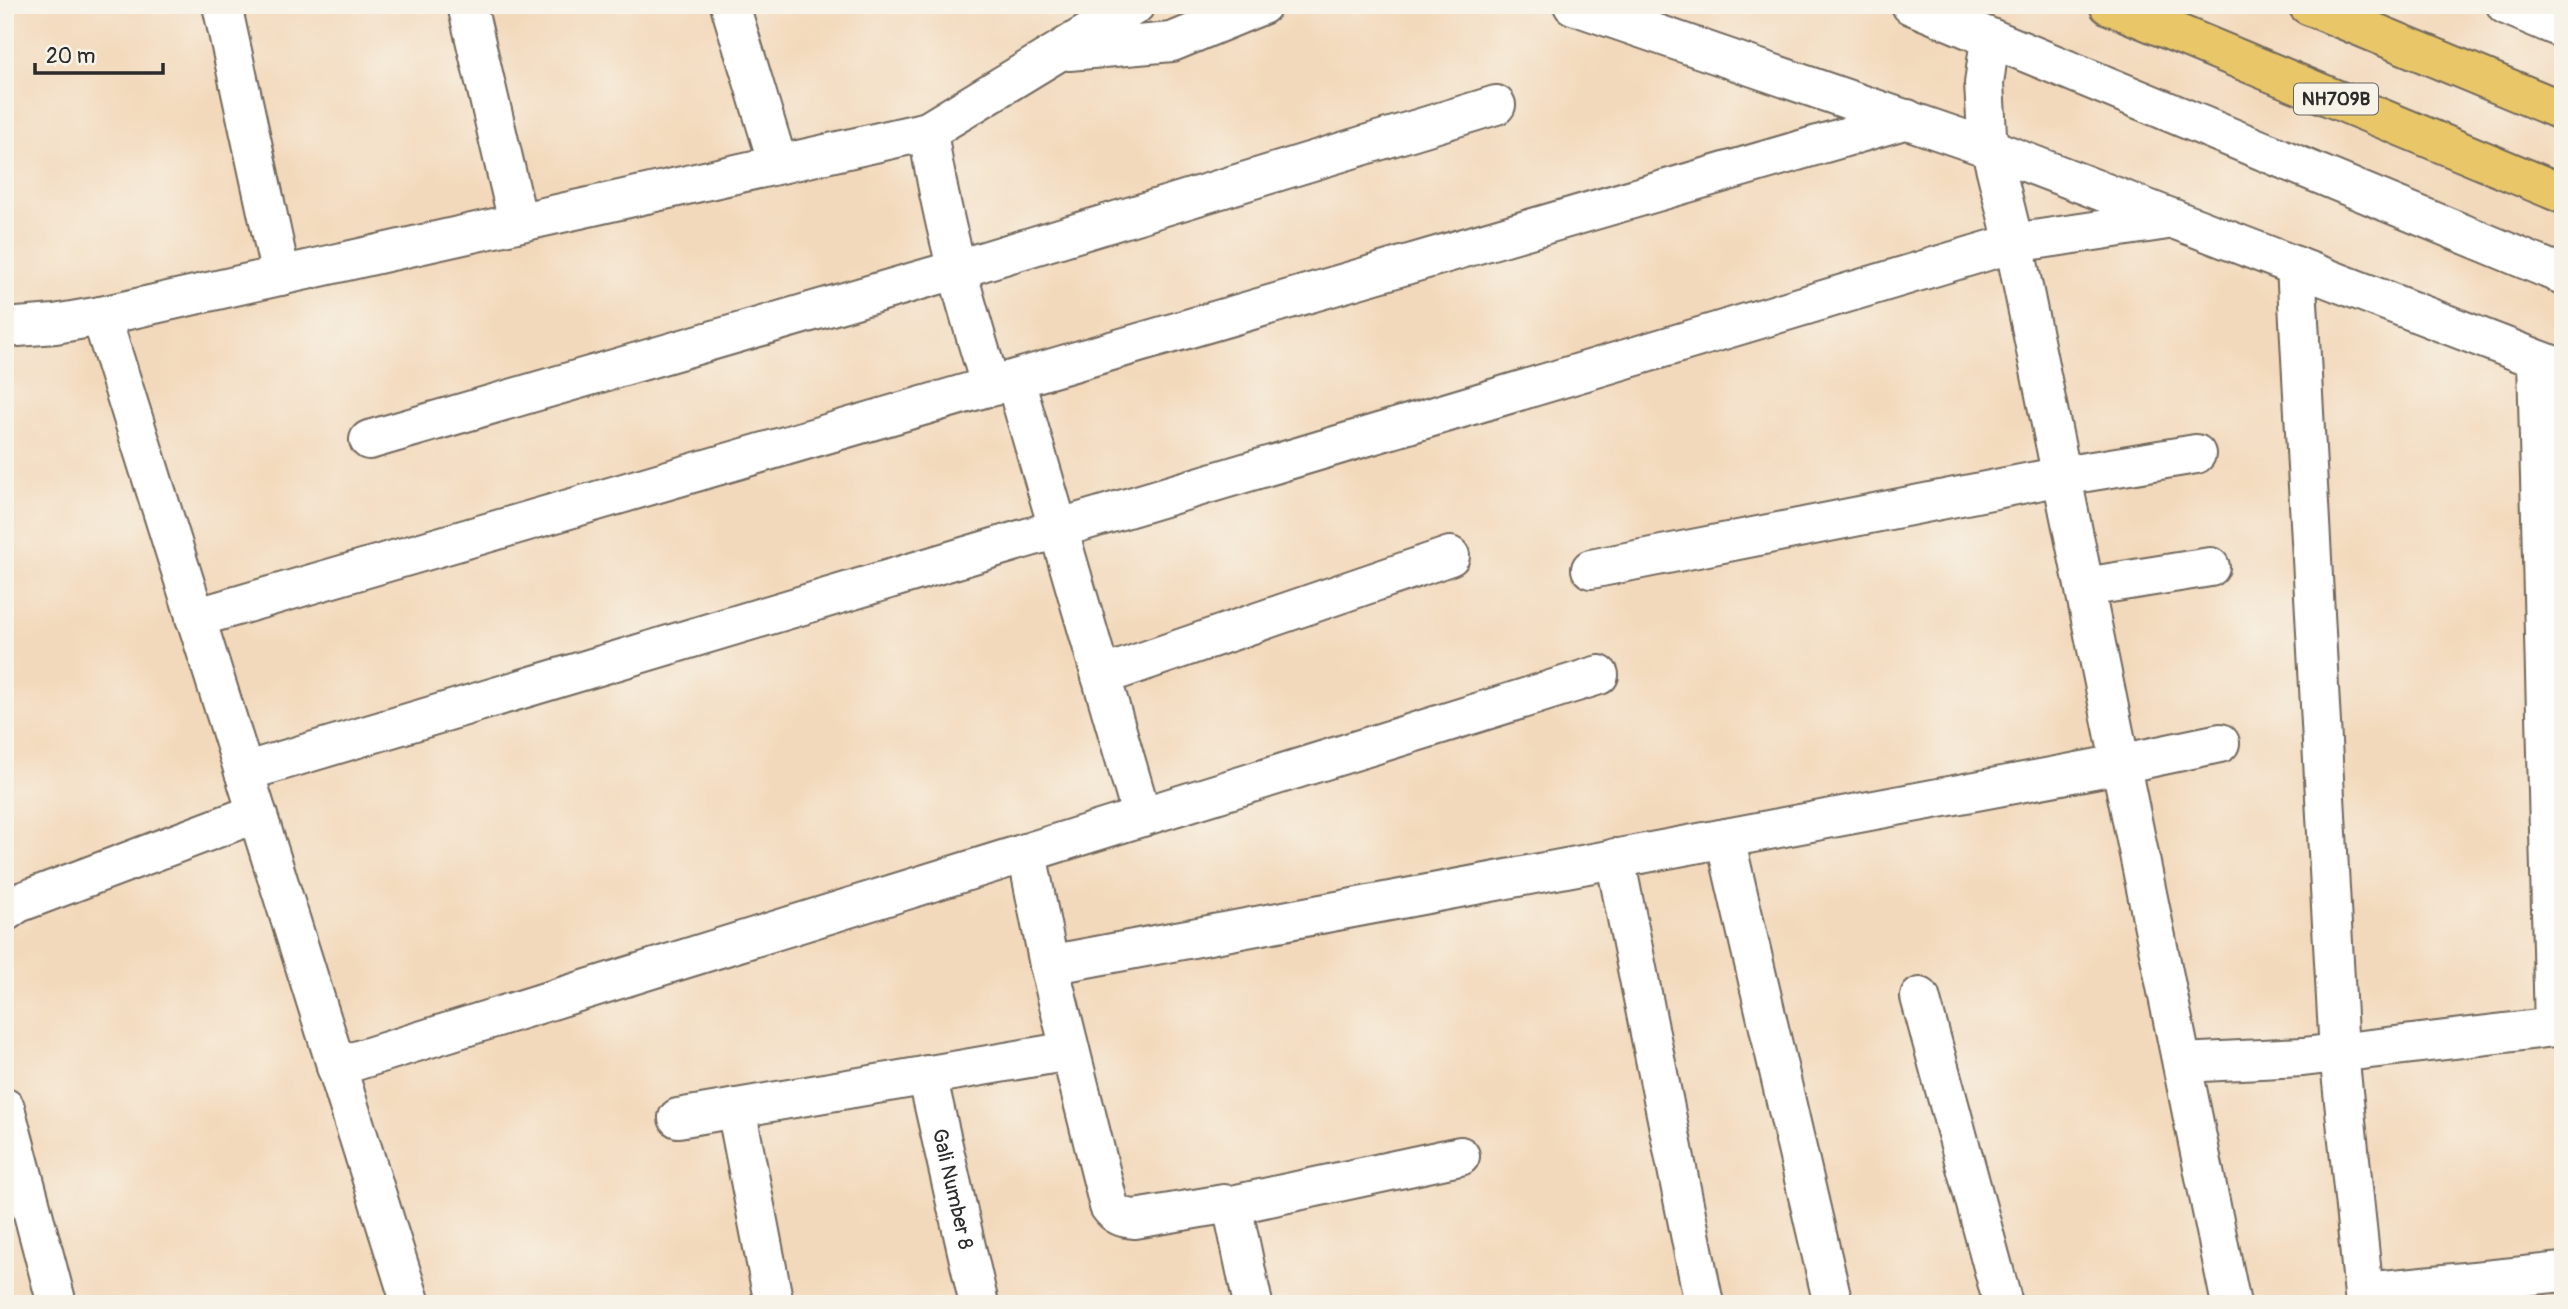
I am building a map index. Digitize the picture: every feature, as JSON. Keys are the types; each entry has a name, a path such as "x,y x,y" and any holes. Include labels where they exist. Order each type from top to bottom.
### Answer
{"highway":[{"name":"NH709B","path":"2109,5 2563,194"},
{"path":"2308,5 2563,111"}],"street":[{"path":"222,5 281,276"},
{"path":"467,5 518,222"},
{"path":"730,5 778,164"},
{"path":"5,328 54,324 100,316 928,131 1135,5"},
{"path":"1060,51 1172,42 1262,5"},
{"path":"1573,5 1907,119 1988,141 2174,219 2550,365 2558,1026 2339,1053 2182,1063"},
{"path":"1912,5 2563,275"},
{"path":"2506,5 2563,29"},
{"path":"1990,38 1984,84 1988,141 2014,243 2231,1304"},
{"path":"369,440 955,270 1496,104"},
{"path":"195,618 1907,119"},
{"path":"928,131 955,270 1003,384 1058,528 1142,817"},
{"path":"244,772 2014,243 2174,219"},
{"path":"2296,266 2339,1053 2364,1298 2563,1272"},
{"path":"100,316 411,1304"},
{"path":"1591,569 2062,476 2196,454"},
{"path":"1101,676 1450,555"},
{"path":"2085,587 2210,567"},
{"path":"337,1067 1599,675"},
{"path":"1049,965 2220,743"},
{"path":"5,912 18,903 257,813"},
{"path":"1725,838 1833,1304"},
{"path":"1027,853 1049,965 1109,1206 1115,1214 1135,1219 1224,1204 1232,1205 1460,1157"},
{"path":"1615,858 1704,1304"},
{"path":"1920,997 2003,1304"},
{"path":"678,1118 1070,1051"},
{"name":"Gali Number 8","path":"927,1075 979,1304"},
{"path":"5,1108 15,1183 57,1304"},
{"path":"736,1108 774,1304"},
{"path":"1232,1205 1253,1304"}]}
